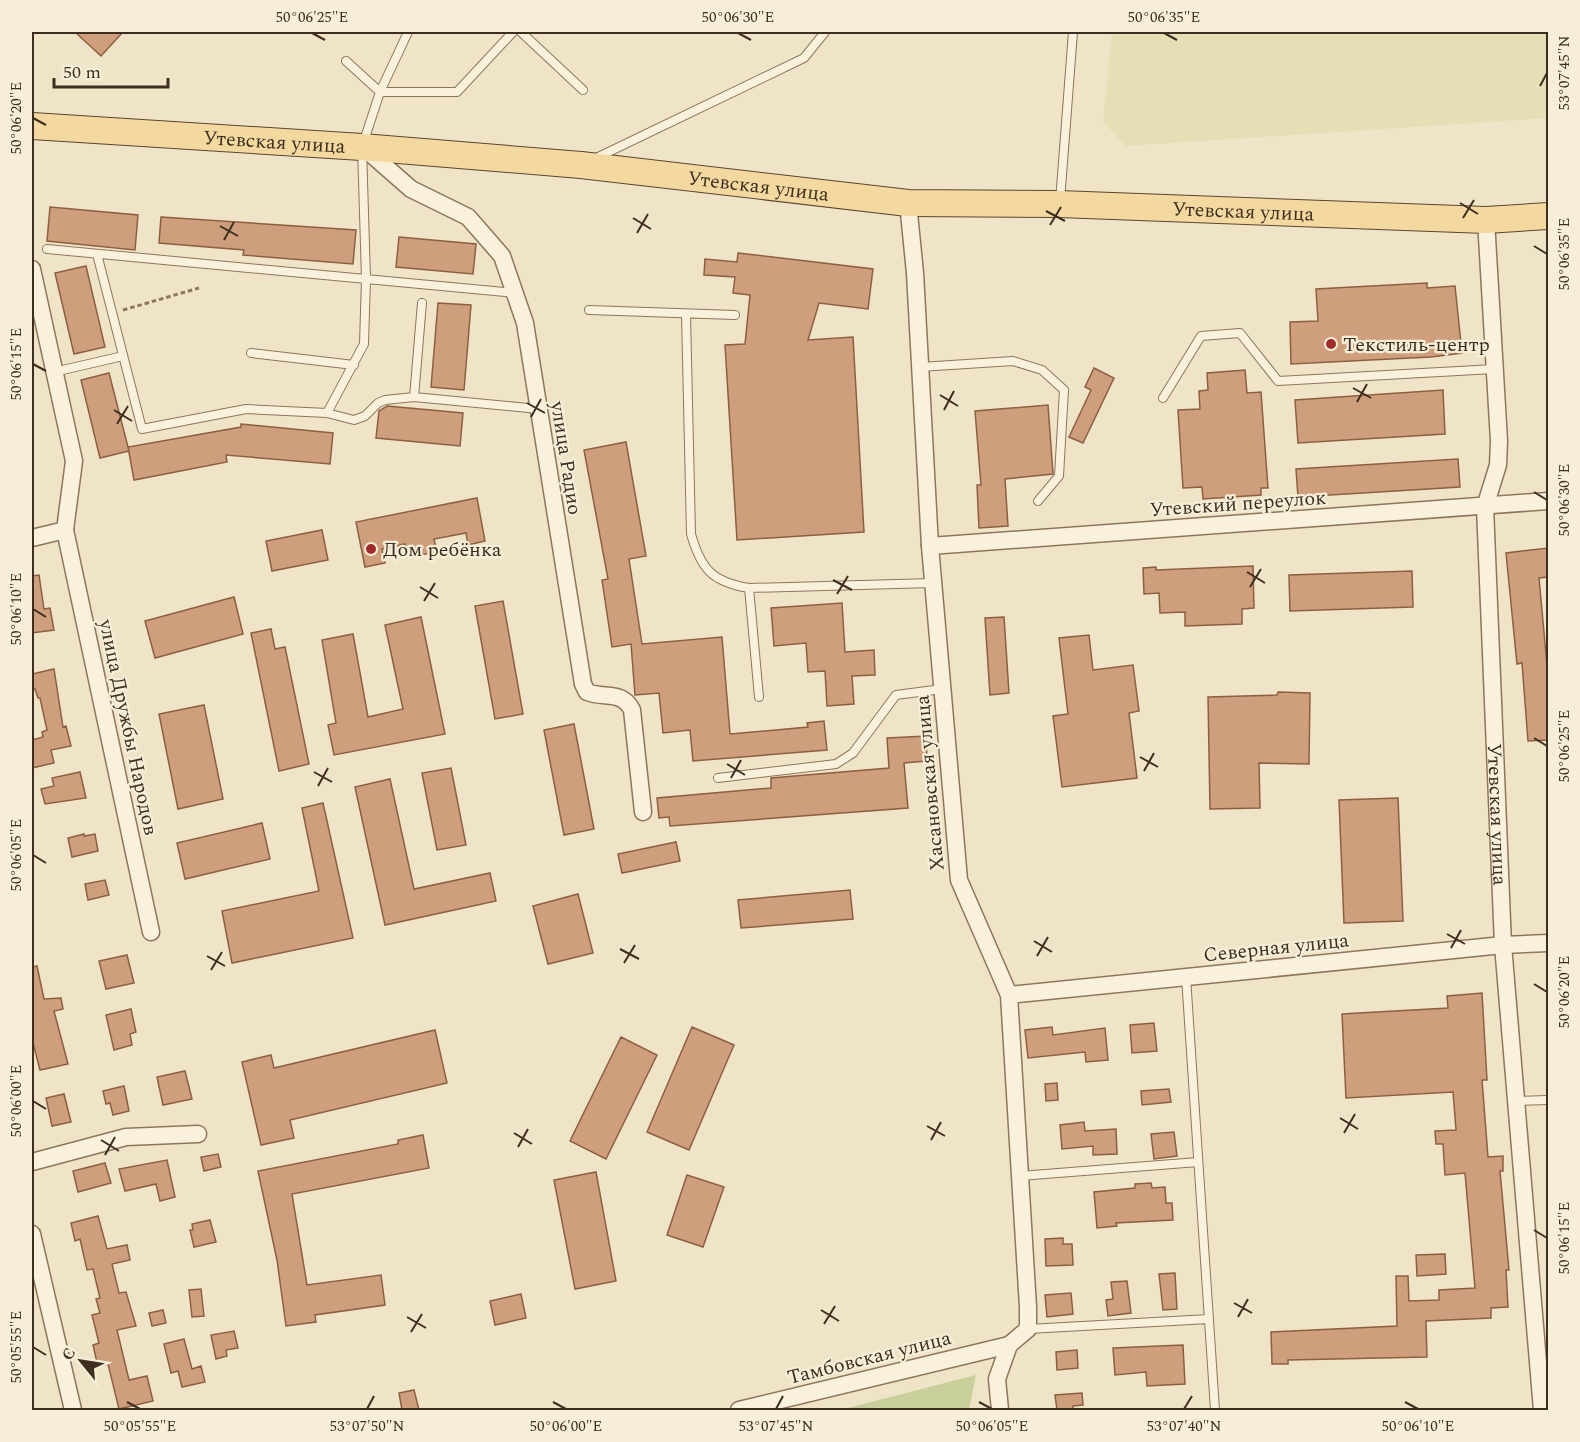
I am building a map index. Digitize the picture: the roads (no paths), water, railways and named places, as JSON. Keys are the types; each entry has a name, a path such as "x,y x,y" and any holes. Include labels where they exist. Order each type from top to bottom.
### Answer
{"main road":[{"name":"Утевская улица","path":"32,126 362,147 581,165 908,203 1059,204 1486,220 1548,216"}],"street":[{"name":"улица Радио","path":"362,147 411,189 468,217 502,256 525,323 583,684 587,692 595,696 618,696 627,701 632,710 643,812"},
{"name":"Хасановская улица","path":"908,203 930,546 959,880 1009,995 1028,1329"},
{"name":"Утевская улица","path":"1486,220 1498,465 1485,507 1503,945 1542,1410"},
{"name":"улица Дружбы Народов","path":"32,269 74,461 65,530 152,932"},
{"name":"Утевский переулок","path":"930,546 1548,501"},
{"path":"32,538 65,530"},
{"name":"Северная улица","path":"1009,995 1503,945 1548,943"},
{"path":"32,1162 126,1137 198,1134"},
{"path":"32,1234 73,1410"},
{"path":"1000,1410 997,1379 1009,1345 1028,1329"},
{"name":"Тамбовская улица","path":"738,1410 1009,1345"}],"lane":[{"path":"327,413 364,344 366,279 362,147 380,92 408,32"},
{"path":"346,61 380,92 457,92 513,32"},
{"path":"520,32 583,90"},
{"path":"581,165 804,58 825,32"},
{"path":"1059,204 1073,32"},
{"path":"47,249 515,293"},
{"path":"97,254 142,429 246,408 327,413 354,420 365,416 378,403 385,400 414,397 538,409"},
{"path":"414,397 422,303"},
{"path":"589,310 735,315"},
{"path":"686,314 691,534 698,556 710,573 728,584 749,588 933,583"},
{"path":"1163,398 1200,336 1240,333 1278,381 1494,369"},
{"path":"251,354 354,365"},
{"path":"54,372 123,356"},
{"path":"920,367 1013,361 1042,370 1064,390 1059,476 1038,501"},
{"path":"749,588 759,697"},
{"path":"718,777 836,765 853,753 896,695 942,689"},
{"path":"1186,977 1215,1410"},
{"path":"1516,1101 1548,1100"},
{"path":"1020,1176 1198,1162"},
{"path":"1028,1329 1209,1319"}],"place":[{"name":"Текстиль-центр","path":"1331,344"},
{"name":"Дом ребёнка","path":"371,549"}]}
